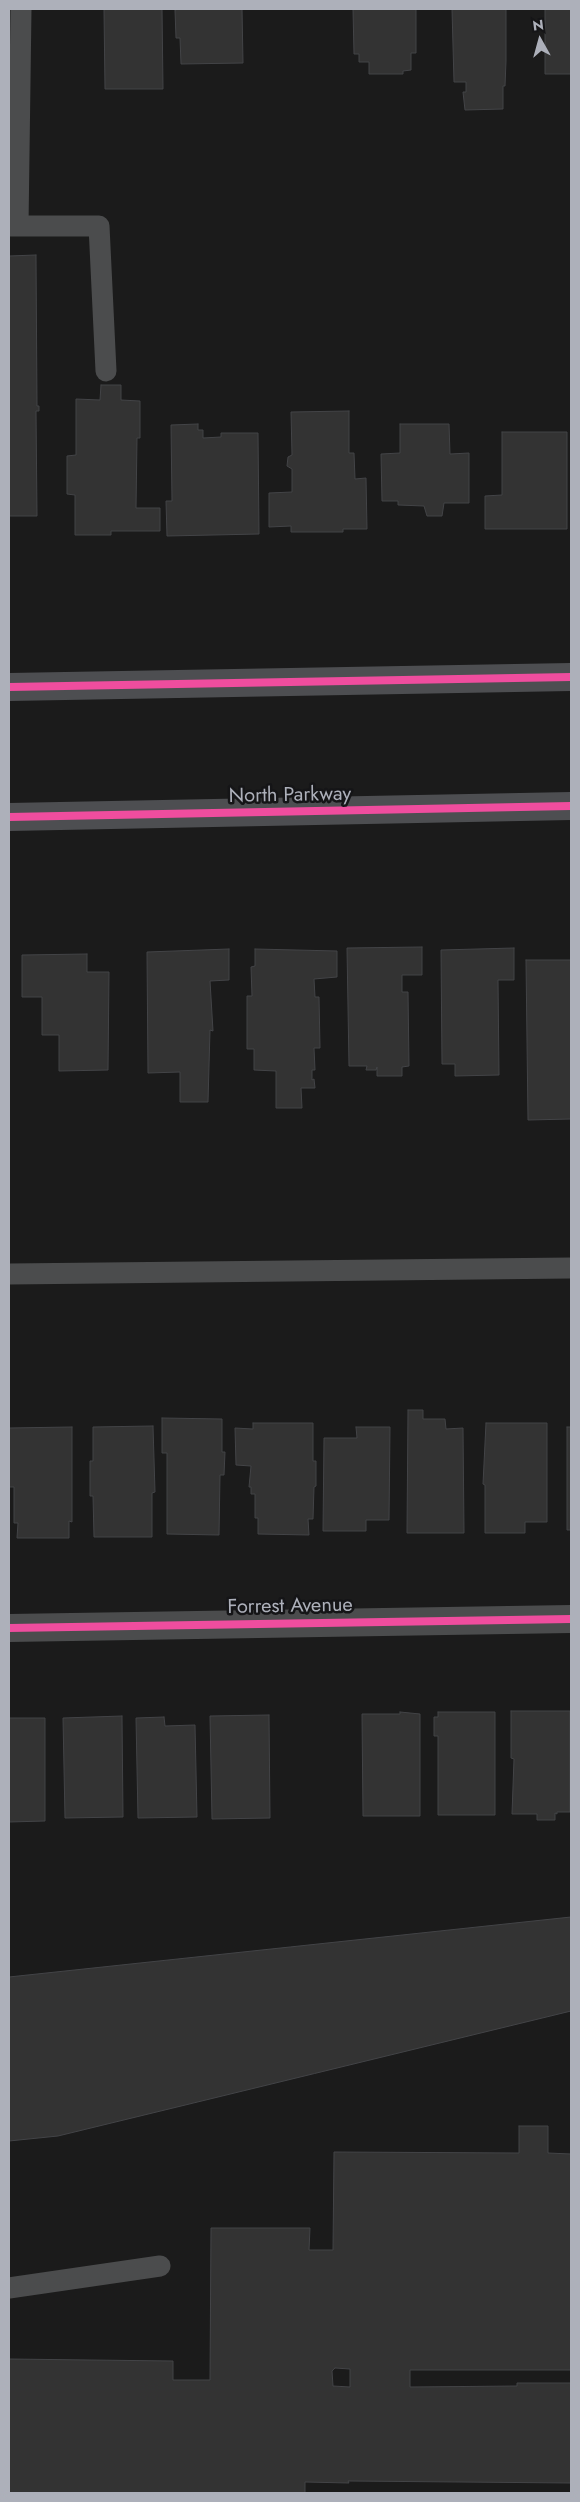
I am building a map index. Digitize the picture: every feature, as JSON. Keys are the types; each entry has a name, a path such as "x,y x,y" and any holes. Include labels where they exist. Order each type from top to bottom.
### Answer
{"main road":[{"path":"9,687 571,677"},
{"name":"North Parkway","path":"9,817 571,806"}],"street":[{"name":"Forrest Avenue","path":"9,1628 571,1619"}],"lane":[{"path":"21,9 14,226 99,226 106,371"},
{"path":"9,1274 571,1268"},
{"path":"9,2288 160,2266"}],"building":[{"path":"104,9 162,9 163,89 105,89"},
{"path":"242,9 243,63 181,64 180,38 176,38 175,10"},
{"path":"353,9 416,9 416,53 411,53 411,70 403,71 403,74 369,74 369,62 359,62 359,54 354,54"},
{"path":"452,9 506,9 506,61 503,109 465,110 463,92 466,92 466,82 454,82"},
{"path":"545,9 571,9 571,74 545,74"},
{"path":"36,255 37,406 39,406 39,411 36,411 37,516 9,516 9,256"},
{"path":"101,385 121,385 121,400 140,401 140,438 137,438 136,508 160,508 160,531 111,531 111,535 75,535 75,495 67,494 67,456 76,455 76,399 100,400"},
{"path":"349,411 349,453 354,453 355,479 366,478 367,529 343,529 343,532 291,532 291,526 269,527 269,493 292,492 292,469 287,466 288,457 292,455 291,412"},
{"path":"198,424 198,430 203,430 203,438 221,437 221,433 258,433 259,534 167,536 166,501 172,501 171,425"},
{"path":"400,424 449,424 450,454 469,453 469,503 444,503 442,516 427,516 424,506 398,505 398,501 382,501 381,454 400,453"},
{"path":"502,432 567,432 567,529 485,529 485,496 502,495"},
{"path":"422,947 422,975 402,975 402,992 408,992 409,1066 402,1067 402,1076 377,1076 377,1067 376,1070 366,1070 367,1066 349,1066 347,948"},
{"path":"514,948 514,980 498,980 499,1075 455,1076 455,1064 442,1064 441,950"},
{"path":"229,949 229,980 210,981 213,1031 210,1030 208,1102 180,1102 180,1072 148,1073 147,952"},
{"path":"255,949 337,951 337,977 314,979 315,997 319,997 320,1048 314,1048 315,1070 312,1070 312,1080 314,1079 315,1088 301,1088 302,1108 276,1108 276,1071 254,1070 254,1049 247,1049 247,996 252,996 251,967 255,966"},
{"path":"87,954 87,972 109,972 108,1070 59,1071 59,1035 42,1035 42,997 22,997 22,955"},
{"path":"526,960 571,960 571,1119 528,1120"},
{"path":"408,1410 423,1410 423,1419 445,1419 446,1429 463,1428 464,1533 407,1533"},
{"path":"162,1418 222,1419 222,1452 225,1452 224,1475 220,1475 219,1535 167,1534 167,1453 162,1453"},
{"path":"253,1423 313,1423 313,1461 316,1461 316,1486 314,1487 313,1519 308,1519 309,1535 258,1534 258,1518 255,1518 255,1494 251,1494 251,1487 249,1487 251,1466 236,1465 235,1428 253,1429"},
{"path":"486,1423 547,1423 547,1522 525,1522 525,1533 485,1533 485,1485 483,1484"},
{"path":"153,1426 155,1492 152,1493 152,1537 94,1537 93,1496 90,1496 90,1461 93,1461 93,1427"},
{"path":"72,1427 72,1522 69,1521 69,1538 17,1538 18,1523 14,1523 14,1487 9,1487 9,1428"},
{"path":"356,1427 390,1427 389,1520 366,1520 366,1531 323,1531 324,1438 357,1438"},
{"path":"567,1427 571,1427 571,1530 567,1530"},
{"path":"511,1711 570,1711 570,1812 555,1813 555,1820 537,1820 537,1814 512,1814 514,1759 511,1758"},
{"path":"400,1712 420,1714 420,1816 363,1816 362,1714 400,1714"},
{"path":"438,1712 495,1712 495,1815 438,1815 438,1736 434,1736 434,1717 438,1717"},
{"path":"269,1715 270,1818 212,1819 210,1716"},
{"path":"122,1716 123,1817 65,1818 63,1718"},
{"path":"164,1717 165,1726 195,1725 197,1817 138,1818 136,1718"},
{"path":"9,1718 45,1718 45,1821 9,1822"},
{"path":"571,1917 571,2011 58,2136 9,2141 9,1977"},
{"path":"519,2126 548,2126 548,2153 571,2154 571,2370 410,2370 410,2387 517,2386 517,2383 571,2383 571,2483 348,2481 349,2483 305,2482 305,2493 9,2493 9,2359 173,2361 173,2380 210,2380 211,2228 310,2228 309,2250 333,2250 334,2152 519,2153","holes":["335,2368 350,2369 350,2387 333,2386 332,2371"]}],"cycle path":[{"path":"9,687 571,677"},
{"path":"9,817 571,806"},
{"path":"9,1628 571,1619"}]}
